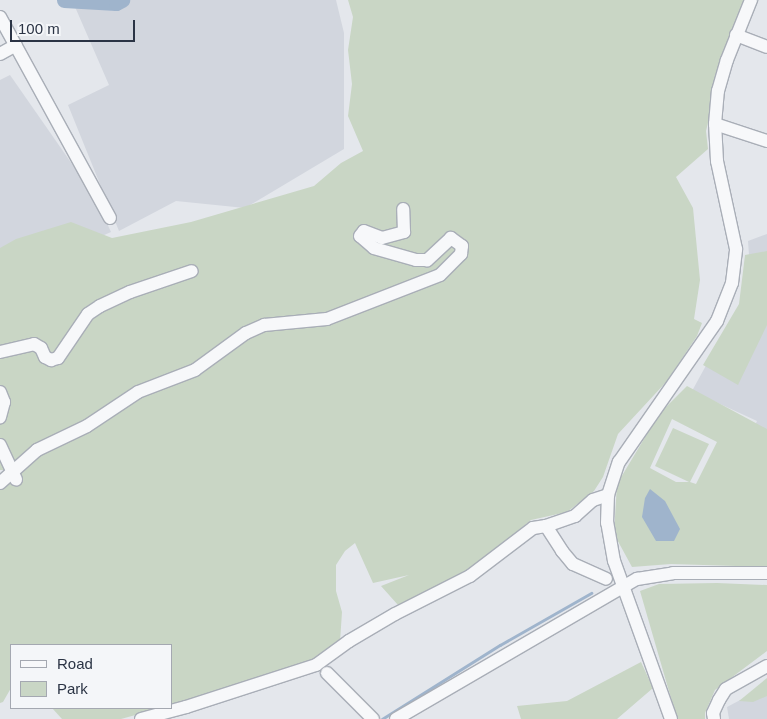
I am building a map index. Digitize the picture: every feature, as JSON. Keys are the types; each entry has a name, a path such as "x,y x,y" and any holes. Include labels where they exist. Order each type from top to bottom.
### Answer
{"street":[{"path":"671,719 609,540 608,495 619,462 717,321 732,283 736,249 734,230 717,162 715,124 718,90 736,35 751,0"},
{"path":"0,17 110,218"},
{"path":"736,35 767,48"},
{"path":"0,54 16,45"},
{"path":"715,124 767,141"},
{"path":"0,483 14,475 45,445 86,426 138,392 195,370 246,333 264,325 327,320 440,275 461,254 462,246 451,238 427,260 416,260 374,248 360,236 364,231 382,238 404,232 403,209"},
{"path":"0,352 34,344 51,360 58,358 88,314 100,306 130,292 192,271"},
{"path":"0,392 4,402 0,417"},
{"path":"0,445 14,475"},
{"path":"141,719 186,707 316,665 349,641 395,614 470,576 532,528 546,526 575,516 592,500 608,495"},
{"path":"546,526 573,564 606,579"},
{"path":"396,719 637,578 673,573 767,573"},
{"path":"714,719 716,706 726,689 767,666"},
{"path":"327,673 373,719"}],"shaded area":[{"path":"72,0 336,0 344,33 344,149 245,208 176,201 119,231 68,105 109,85"},
{"path":"10,75 95,197 111,232 70,250 0,253 0,80"},
{"path":"767,234 767,558 726,489 757,421 692,391 743,298 749,255 748,241"},
{"path":"767,686 767,719 729,719 727,707"}],"green space":[{"path":"348,0 745,0 715,75 713,102 706,131 708,149 676,177 693,208 700,280 694,319 702,323 697,336 667,381 618,434 603,477 594,491 567,512 531,520 445,591 398,605 381,586 409,575 373,583 355,543 345,551 336,565 336,591 342,612 340,642 310,661 239,686 172,705 172,644 10,644 10,690 3,702 0,703 0,485 7,470 0,470 0,248 16,239 71,222 112,238 191,222 314,186 341,163 363,151 348,116 352,84 348,50 353,17"},
{"path":"767,251 767,325 738,385 703,365 739,304 745,255"},
{"path":"687,386 767,429 767,569 671,564 632,567 614,534 617,484 659,414","holes":["672,419 717,442 696,484 690,482 709,444 673,428 655,466 689,482 676,482 650,468"]},
{"path":"717,583 767,585 767,651 715,690 705,713 705,719 677,719 640,591 659,584"},
{"path":"641,662 653,688 617,719 521,719 517,706 567,701"},
{"path":"767,678 767,696 753,702 739,701"},
{"path":"53,709 157,709 121,719 62,719"}],"water":[{"path":"650,489 665,501 680,529 674,541 656,541 642,517 645,498"}],"waterway":[{"path":"64,0 116,3 122,0"},
{"path":"382,719 500,645 591,593"}]}
